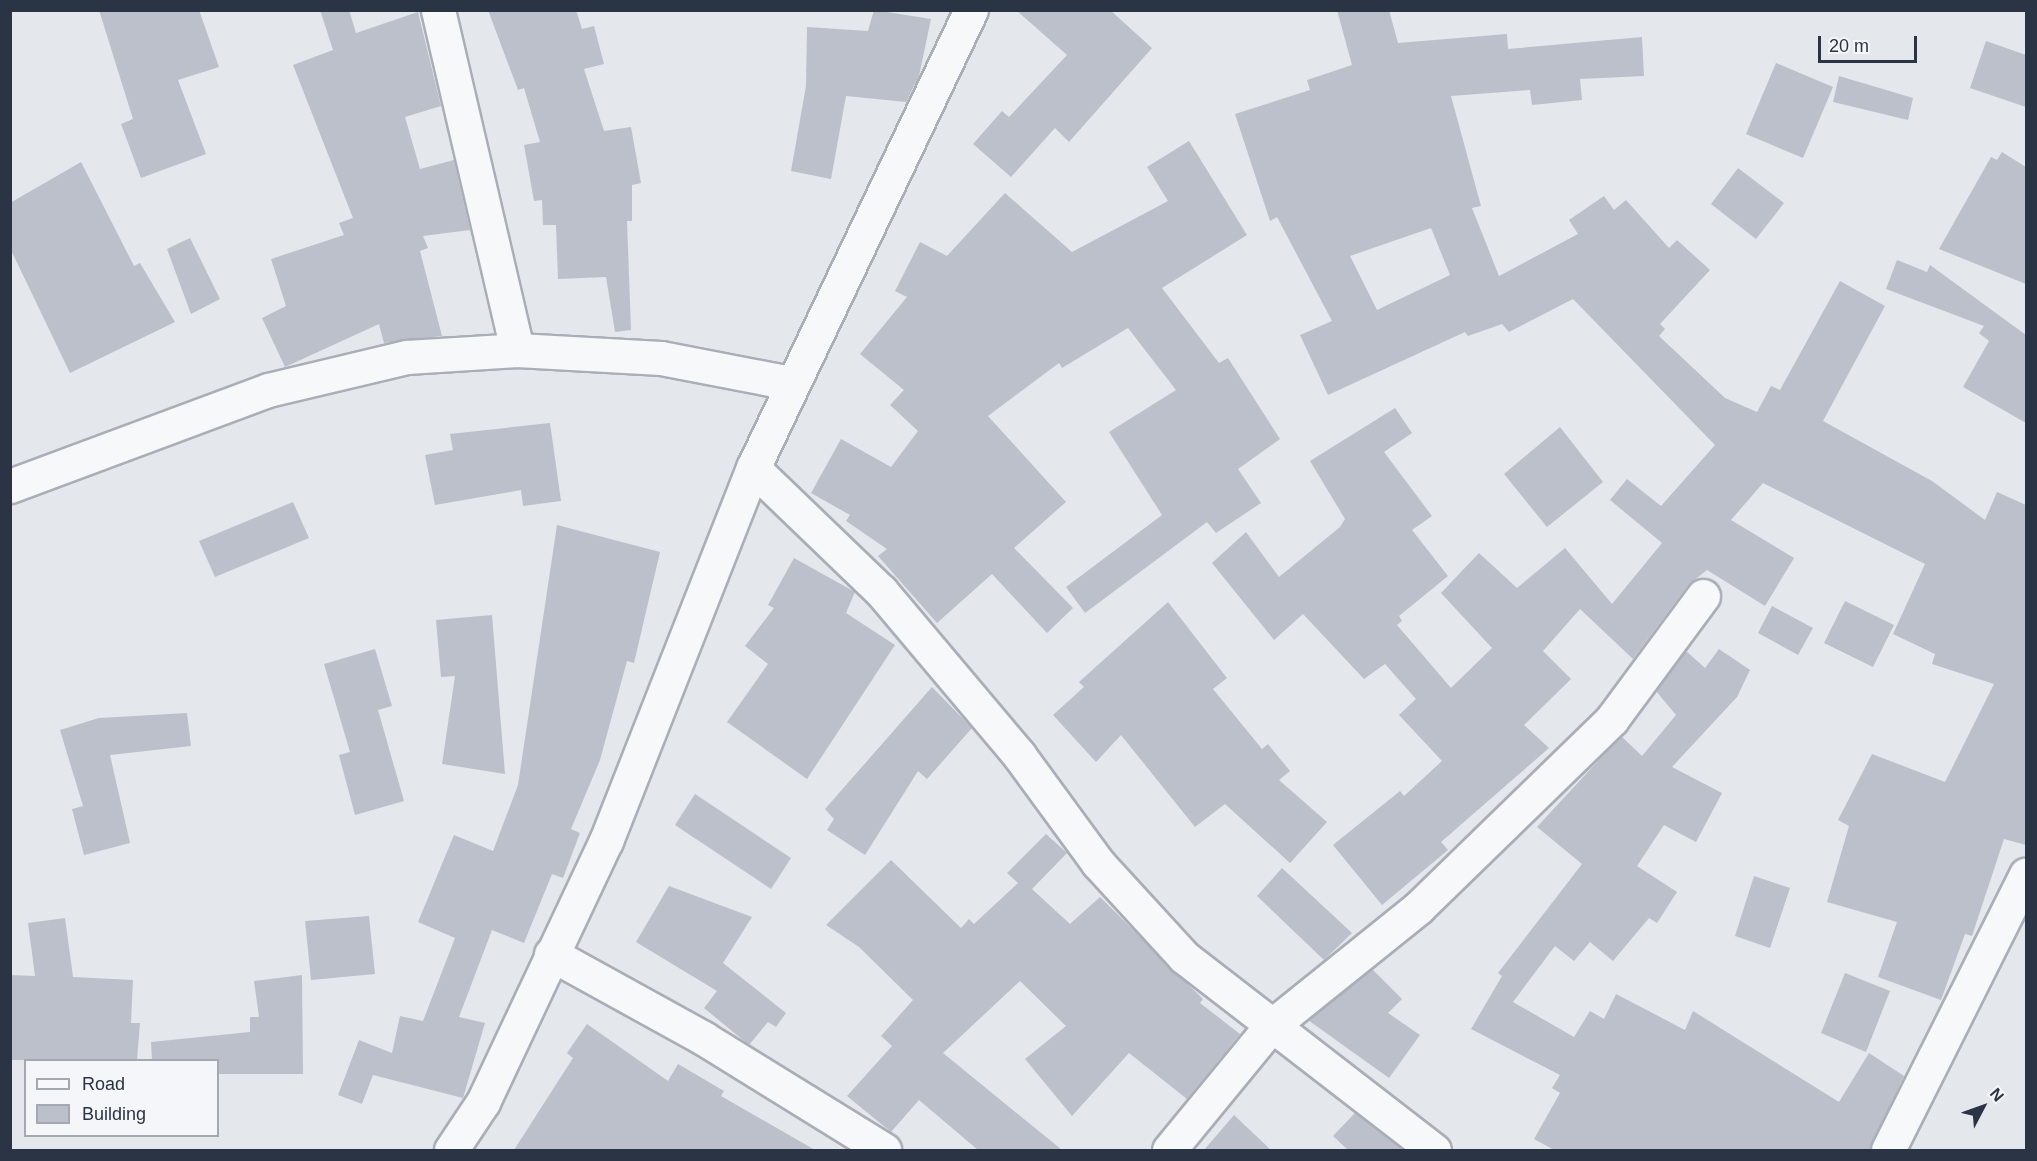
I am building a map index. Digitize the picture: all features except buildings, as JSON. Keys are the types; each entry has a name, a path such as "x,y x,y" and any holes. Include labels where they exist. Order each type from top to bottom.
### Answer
{"street":[{"path":"438,10 517,350"},
{"path":"451,1150 483,1102 606,841 753,468 791,383 971,10"},
{"path":"10,486 268,390 407,357 517,350 661,358 791,383"},
{"path":"753,468 881,591 1019,755 1098,863 1184,957 1270,1027 1434,1150"},
{"path":"1169,1150 1270,1027 1419,907 1535,798 1612,719 1703,596"},
{"path":"1888,1150 2026,875"},
{"path":"551,954 704,1038 884,1150"}]}
